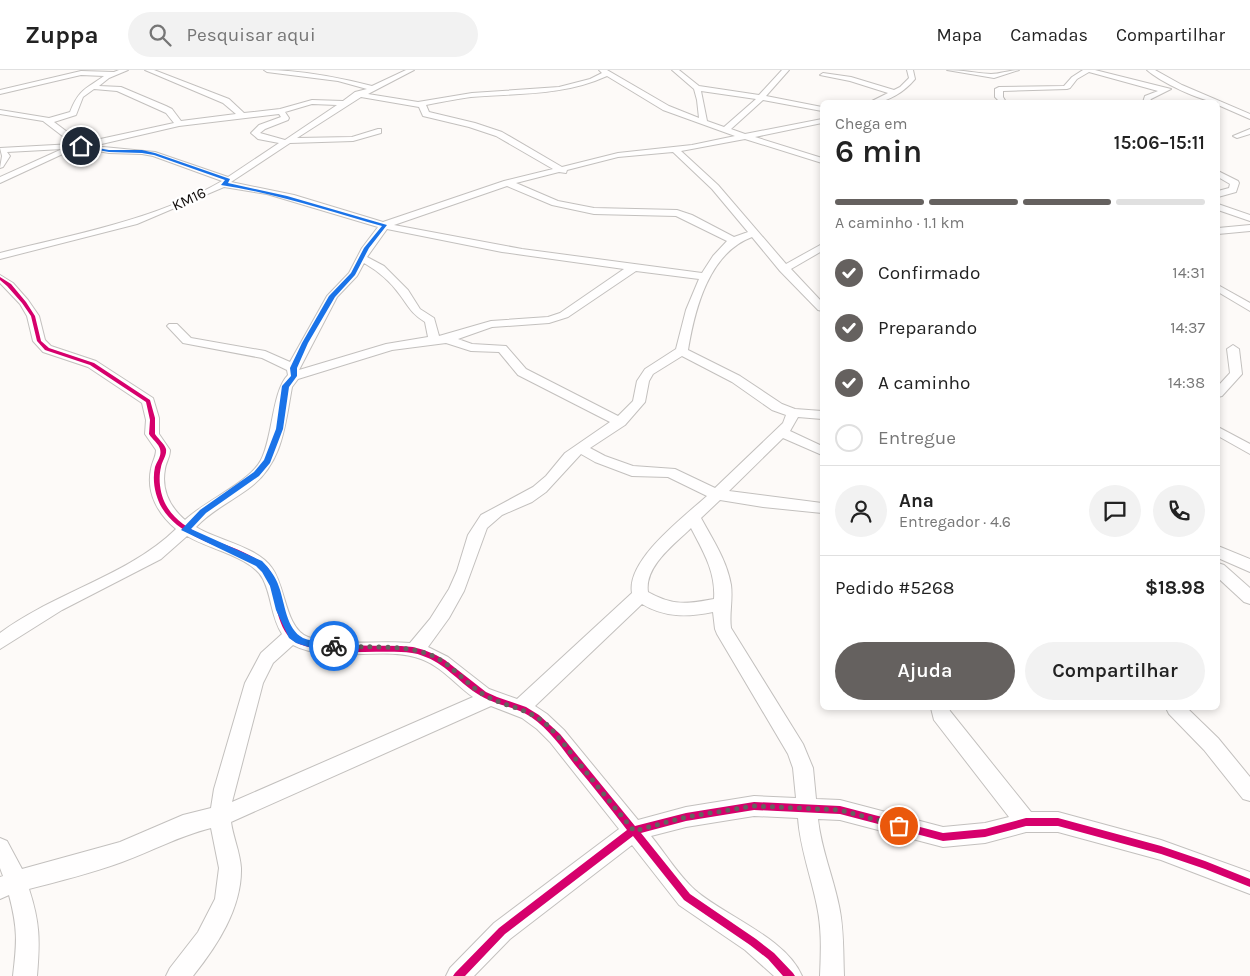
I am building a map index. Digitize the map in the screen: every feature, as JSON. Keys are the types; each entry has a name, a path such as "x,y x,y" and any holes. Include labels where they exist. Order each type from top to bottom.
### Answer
{"street":[{"path":"49,122 74,113 78,98 90,87 124,70"},
{"path":"148,70 226,101 242,116"},
{"path":"267,70 338,79 372,88"},
{"path":"273,71 278,70"},
{"name":"KM16","path":"0,256 134,222 182,204 226,182 358,94 411,70"},
{"path":"675,70 697,88 702,100 703,121"},
{"path":"0,642 39,615 170,545 203,512 256,474 267,461 279,429 286,386 332,296 353,274 367,248 385,225 507,183 623,154 676,149 728,134 786,70"},
{"path":"879,100 903,89 913,78 910,70"},
{"path":"950,70 994,76 1016,70"},
{"path":"1001,100 999,97 999,89 1064,88 1068,87 1074,78 1087,70 1163,90"},
{"path":"1150,70 1212,100"},
{"path":"0,92 87,71 113,74"},
{"path":"598,78 605,72 617,74 666,108 703,121 728,134 744,136 820,160"},
{"path":"358,94 419,104 472,96 540,92 617,74"},
{"path":"823,75 852,79 896,93"},
{"path":"1147,100 1163,90 1180,86"},
{"path":"90,87 118,89 169,111 179,124"},
{"path":"697,88 820,109"},
{"path":"0,180 77,147 179,124 281,111 312,102 343,103"},
{"path":"419,104 424,107 426,114 499,134 563,170"},
{"path":"1220,104 1250,117"},
{"path":"281,111 285,118 262,127 255,133 287,142 353,139 378,131"},
{"path":"0,112 42,118 77,147"},
{"path":"744,136 820,121"},
{"path":"1250,131 1237,136 1250,140"},
{"path":"142,152 145,132"},
{"path":"1,150 77,147 109,151 142,152 164,157 226,182 422,234 534,254 705,277"},
{"path":"676,149 715,187 784,269 820,306"},
{"path":"0,165 6,156 1,150"},
{"path":"0,172 23,170"},
{"path":"1220,175 1235,183 1233,190 1220,193"},
{"path":"507,183 547,200 594,211 677,213 707,226 734,241"},
{"path":"1220,208 1250,218"},
{"path":"1220,231 1250,228"},
{"path":"422,648 461,579 471,546 482,524 501,510 538,491 558,473 568,457 620,422 642,398 644,377 682,351 684,338 705,277 712,263 726,247 752,232"},
{"path":"784,269 820,251"},
{"path":"362,258 380,268 404,292 416,311 432,322 441,339 471,347 502,349 522,372 620,422"},
{"path":"174,326 187,341 265,355 294,372 390,348 441,339 492,324 549,320 564,315 634,267"},
{"path":"0,278 10,285 33,316 39,342 48,349 92,364 148,401 153,424 151,432 153,437 162,446 164,453 158,468 159,496 164,507 185,530 250,559 265,569 275,586 280,610 292,635 315,646 422,648 491,698 520,708 541,720 558,736 687,897 759,947 790,976"},
{"path":"802,288 820,292"},
{"path":"1220,289 1250,308"},
{"path":"1220,391 1236,374 1233,349"},
{"path":"682,351 736,379 777,407 793,412 820,415"},
{"path":"722,604 680,611 666,609 641,595 638,586 640,578 650,561 666,543 782,432 789,424 793,412"},
{"path":"782,432 820,450"},
{"path":"1220,432 1250,450"},
{"path":"580,448 600,459 632,470 670,472 716,494 763,502 820,508"},
{"path":"694,518 718,564 723,587 723,629 747,665 796,750 803,768 810,839 828,906 832,933 832,976"},
{"path":"1220,553 1250,566"},
{"path":"1220,571 1250,598"},
{"path":"520,708 641,595"},
{"path":"178,976 210,934 220,915 228,890 230,868 227,845 221,824 224,789 254,682 267,658 292,635"},
{"path":"8,885 122,852 183,825 240,809 491,698"},
{"path":"940,710 941,714 1026,822"},
{"path":"1178,710 1211,744 1250,792"},
{"path":"458,976 502,931 634,831 686,817 754,806 778,806 806,810 840,810 943,837 985,833 1026,822 1058,822 1161,850 1250,883"},
{"path":"0,848 6,855 8,885 29,941 25,976"}],"cycle path":[{"path":"0,278 24,302 33,316 39,341 47,349 92,364 148,401 153,420 152,434 163,450 158,467 157,482 165,508 184,527 258,563 272,580 282,615 292,634 300,641 324,647 401,649 424,653 442,662 483,694 533,714 557,736 687,897 753,942 771,956 790,976"},
{"path":"458,976 502,931 633,831 686,817 754,806 840,810 943,837 985,833 1026,822 1058,822 1161,850 1250,883"}],"way so far":[{"path":"334,646 391,648 414,650 429,654 452,668 483,694 498,702 527,711 541,720 558,736 588,776 634,831 686,817 754,806 778,806 806,810 840,810 899,826"}],"route":[{"path":"81,146 109,151 155,154 228,180 223,184 238,185 302,201 330,211 356,216 385,225 367,248 357,269 332,296 305,343 293,368 294,376 286,386 279,429 267,461 256,474 203,512 185,530 259,564 265,569 275,586 280,610 292,635 315,646 334,646"}]}
